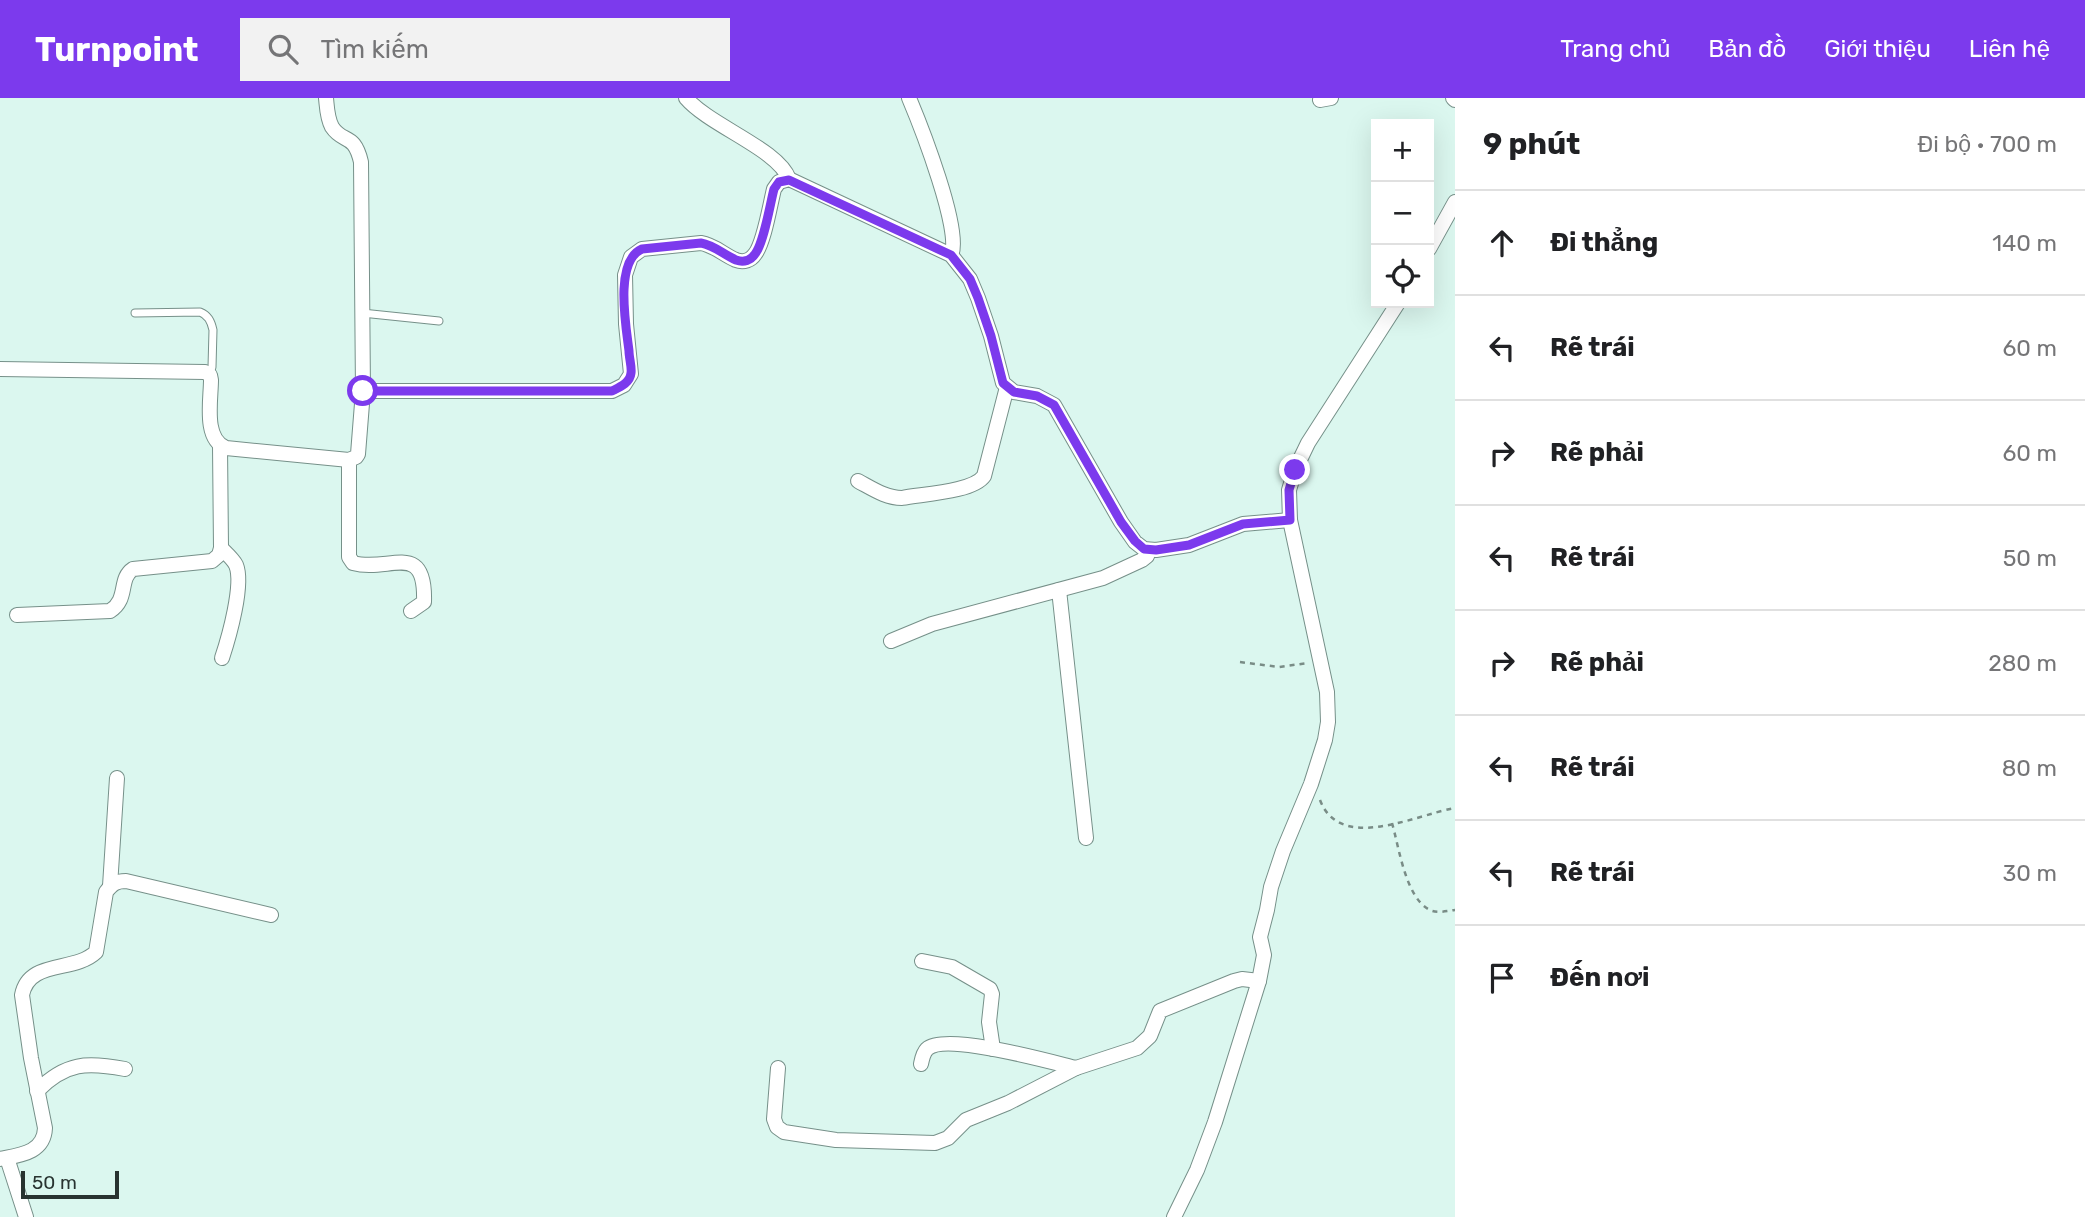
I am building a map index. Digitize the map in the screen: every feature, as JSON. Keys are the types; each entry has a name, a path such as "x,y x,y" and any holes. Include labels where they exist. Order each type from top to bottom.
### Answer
{"street":[{"path":"220,446 349,460 358,454 363,391 361,162 357,146 332,127 326,98"},
{"path":"686,98 716,123 768,157 787,173 789,180"},
{"path":"909,98 925,137 950,218 954,248 951,255"},
{"path":"363,391 612,391 624,385 631,374 625,275 635,252 701,243 708,244 736,260 749,260 758,250 774,189 779,182 789,180 951,255 970,279 978,298 991,336 1000,377 1014,392 1037,396 1054,405 1121,522 1144,549 1189,545 1243,524 1290,520"},
{"path":"1431,245 1455,202"},
{"path":"1174,1217 1197,1170 1259,981 1264,955 1260,937 1271,887 1311,784 1328,722 1322,661 1290,520 1289,490 1300,458 1331,405 1395,308"},
{"path":"0,369 205,372 210,375 211,380 212,433 220,446 221,548 219,555 212,561 128,571 122,599 118,606 110,611 17,615"},
{"path":"858,481 892,498 976,484 984,476 1007,387"},
{"path":"349,460 349,557 353,563 359,565 397,562 418,568 424,577 424,601 411,611"},
{"path":"221,548 237,566 234,618 222,658"},
{"path":"891,641 932,624 1103,578 1131,566 1147,556 1149,550"},
{"path":"1059,590 1086,838"},
{"path":"110,886 117,778"},
{"path":"26,1217 4,1159 26,1154 37,1148 45,1138 46,1128 30,1058 22,995 26,981 37,973 88,958 96,952 106,892 118,881 271,915"},
{"path":"922,961 952,967 990,989 992,994 989,1022 993,1049"},
{"path":"778,1068 775,1123 783,1132 836,1140 935,1143 948,1138 966,1120 1008,1103 1076,1068 1137,1048 1150,1036 1160,1012 1234,981 1259,981"},
{"path":"921,1064 924,1052 929,1047 942,1044 993,1049 1076,1068"},
{"path":"37,1091 61,1072 78,1065 125,1069"}],"lane":[{"path":"135,313 205,314 212,323 213,330 210,375"},
{"path":"362,313 439,321"}],"path":[{"path":"1240,662 1279,667 1322,661"},
{"path":"1311,784 1326,814 1338,823 1359,828 1455,808"},
{"path":"1392,823 1404,871 1416,896 1428,909 1455,909"}],"route":[{"path":"363,391 612,391 624,385 631,374 625,275 627,265 635,252 701,243 708,244 736,260 749,260 758,250 774,189 779,182 789,180 951,255 970,279 978,298 1003,383 1014,392 1037,396 1054,405 1111,507 1135,541 1144,549 1189,545 1243,524 1290,520 1288,498 1295,470"}]}
